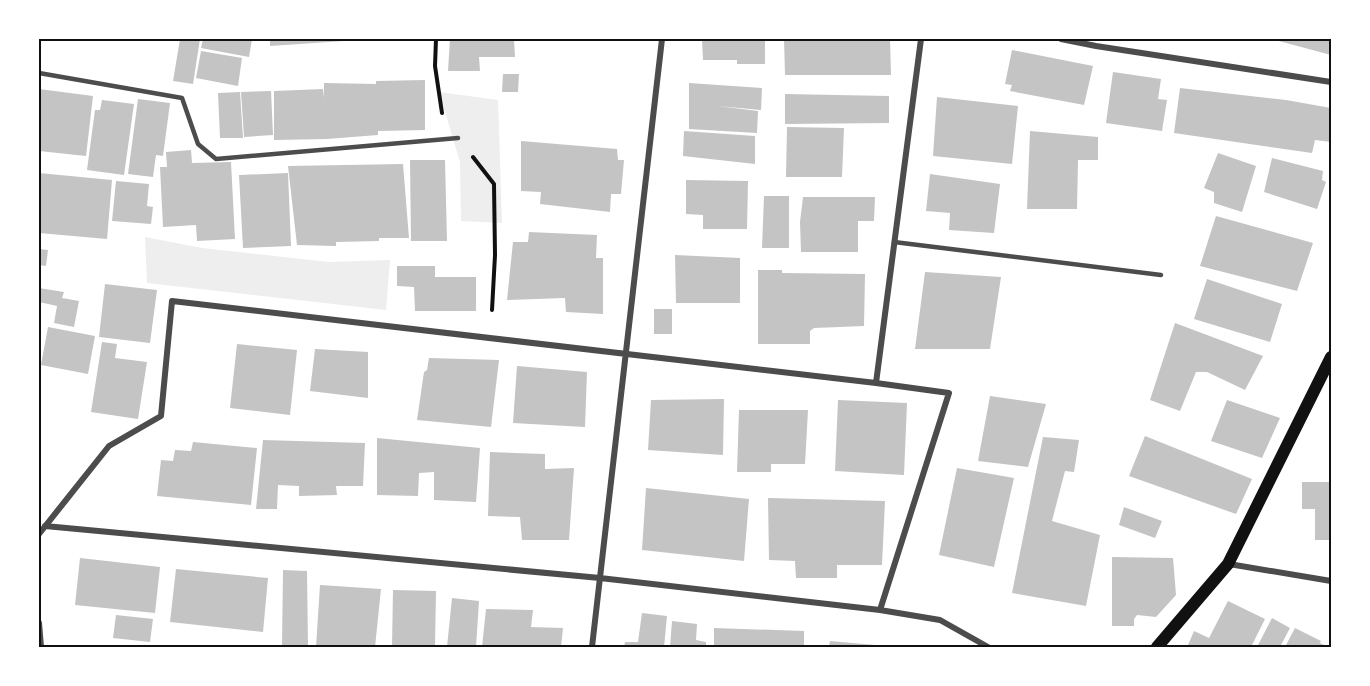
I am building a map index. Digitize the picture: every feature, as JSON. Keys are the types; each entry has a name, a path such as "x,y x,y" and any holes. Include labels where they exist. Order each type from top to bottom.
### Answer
{"main road":[{"path":"1157,647 1228,564 1331,357"}],"street":[{"path":"592,647 662,39"},
{"path":"876,383 921,39"},
{"path":"1061,39 1331,82"},
{"path":"39,534 109,446 161,416 171,302 949,393 880,610"},
{"path":"45,526 600,578 880,610 940,620 988,647"},
{"path":"1228,564 1331,581"},
{"path":"39,623 41,647"}],"lane":[{"path":"39,73 182,98 198,144 216,159 458,138"},
{"path":"894,242 1161,275"}],"path":[{"path":"436,39 435,66 447,139"},
{"path":"458,138 494,184 495,255 490,339"}],"shaded area":[{"path":"439,92 498,100 502,223 461,221 460,162"},
{"path":"145,237 202,248 329,262 390,260 386,310 147,283"}],"building":[{"path":"180,39 200,39 193,84 173,81"},
{"path":"203,39 252,39 249,57 201,48"},
{"path":"270,39 344,39 344,41 270,46"},
{"path":"450,39 514,39 515,57 479,57 480,71 448,71"},
{"path":"702,39 765,39 765,64 737,64 737,60 703,60"},
{"path":"784,39 890,39 891,75 785,75"},
{"path":"1331,39 1331,55 1275,40"},
{"path":"1012,50 1093,66 1084,105 1010,91 1012,85 1005,84"},
{"path":"201,51 242,58 238,86 196,78"},
{"path":"1113,72 1161,79 1158,99 1167,100 1162,131 1106,123"},
{"path":"503,74 519,74 518,92 502,92"},
{"path":"425,80 425,130 378,131 378,135 327,139 274,140 274,91 323,89 324,98 324,83 376,84 376,81"},
{"path":"689,83 762,88 761,110 717,106 758,111 757,133 689,129"},
{"path":"1180,88 1286,100 1331,108 1331,142 1315,140 1312,153 1174,133"},
{"path":"39,89 93,96 86,156 39,151"},
{"path":"271,91 273,135 244,137 241,92"},
{"path":"240,92 243,138 220,138 218,93"},
{"path":"785,94 889,96 889,123 785,124"},
{"path":"937,97 1018,106 1012,164 933,156"},
{"path":"138,99 170,103 163,156 156,155 153,177 128,174"},
{"path":"102,100 134,104 124,175 87,170 95,110 100,110"},
{"path":"787,127 844,128 842,177 786,177"},
{"path":"684,131 755,136 755,164 683,156"},
{"path":"1030,131 1098,137 1098,160 1078,160 1077,209 1027,209"},
{"path":"521,141 617,149 618,160 624,160 621,194 611,194 610,212 540,204 541,192 521,191"},
{"path":"191,150 192,163 231,162 235,239 197,241 196,225 163,227 160,167 167,167 166,152"},
{"path":"1218,153 1256,166 1242,212 1214,203 1214,192 1204,188"},
{"path":"1272,158 1323,171 1322,180 1326,182 1317,209 1264,192"},
{"path":"410,160 445,160 447,241 411,241"},
{"path":"403,164 409,238 336,242 336,246 297,245 288,166"},
{"path":"39,173 112,180 107,239 39,233"},
{"path":"288,173 291,246 243,248 239,175"},
{"path":"930,174 1000,184 994,233 949,230 950,213 926,211"},
{"path":"686,180 748,181 747,229 703,229 703,215 686,214"},
{"path":"116,181 149,184 147,206 153,207 151,224 112,221"},
{"path":"764,196 789,196 789,248 762,248"},
{"path":"803,197 875,197 874,221 858,221 858,252 801,252 800,222"},
{"path":"1216,216 1313,243 1297,291 1200,266"},
{"path":"529,232 597,235 596,258 603,258 603,314 566,312 565,298 507,300 513,242 528,242"},
{"path":"39,249 48,250 46,266 39,265"},
{"path":"675,255 740,258 740,303 676,303"},
{"path":"397,266 435,266 435,277 476,277 476,311 415,311 414,287 397,286"},
{"path":"758,270 782,270 782,273 865,274 864,326 814,328 810,331 810,344 758,344"},
{"path":"925,272 1001,277 990,349 915,349"},
{"path":"1207,279 1282,304 1270,342 1194,319"},
{"path":"105,284 157,290 150,343 99,337"},
{"path":"39,288 64,292 62,298 79,301 74,327 54,323 57,306 39,302"},
{"path":"654,309 672,309 672,334 654,334"},
{"path":"1175,323 1263,356 1245,390 1207,372 1196,372 1180,411 1150,400"},
{"path":"48,327 95,336 88,374 41,365"},
{"path":"102,342 117,344 115,358 147,362 138,419 91,412"},
{"path":"237,344 297,350 290,415 230,408"},
{"path":"315,349 368,352 368,398 310,391"},
{"path":"429,358 499,360 491,427 417,420 424,372 427,370"},
{"path":"517,366 587,372 585,427 513,423"},
{"path":"990,396 1046,404 1028,467 978,461"},
{"path":"724,399 723,455 648,450 651,400"},
{"path":"838,400 907,403 904,475 835,471"},
{"path":"1227,400 1280,418 1262,458 1211,441"},
{"path":"739,410 808,410 805,464 771,464 771,472 737,472"},
{"path":"1145,436 1252,479 1236,514 1129,476"},
{"path":"1043,437 1079,440 1074,472 1065,471 1052,521 1100,535 1086,606 1012,593"},
{"path":"377,438 480,448 476,502 434,500 434,472 419,473 418,496 377,495"},
{"path":"263,440 365,443 363,486 336,486 337,495 299,496 299,486 278,485 277,509 256,509"},
{"path":"193,442 257,448 251,505 157,496 161,460 173,461 175,450 191,451"},
{"path":"490,452 545,454 545,469 574,468 569,540 522,540 520,517 488,516"},
{"path":"957,468 1014,478 994,567 939,555"},
{"path":"1302,482 1331,482 1331,540 1315,540 1315,509 1302,509"},
{"path":"646,488 749,499 744,561 642,550"},
{"path":"768,498 885,501 882,565 837,565 837,578 796,578 795,561 769,560"},
{"path":"1124,507 1162,521 1155,538 1119,525"},
{"path":"1112,557 1173,558 1176,595 1156,617 1137,615 1134,619 1134,626 1112,626"},
{"path":"80,558 160,567 155,613 75,605"},
{"path":"176,569 268,578 263,632 170,622"},
{"path":"283,570 307,571 308,647 282,647"},
{"path":"320,585 381,589 375,647 316,647"},
{"path":"393,590 436,591 435,647 392,647"},
{"path":"452,598 479,601 476,647 447,647"},
{"path":"1228,601 1265,619 1251,647 1192,647 1188,645 1194,631 1209,638"},
{"path":"486,609 533,610 531,627 563,628 561,647 482,647"},
{"path":"642,613 667,616 664,647 624,647 625,642 638,642"},
{"path":"116,615 153,619 150,642 113,638"},
{"path":"1272,618 1290,628 1280,647 1257,647"},
{"path":"672,621 697,624 696,640 706,642 706,647 670,647"},
{"path":"714,628 804,631 804,647 714,647"},
{"path":"1295,628 1321,641 1320,643 1328,647 1285,647"},
{"path":"830,641 875,645 875,647 829,647"}]}
